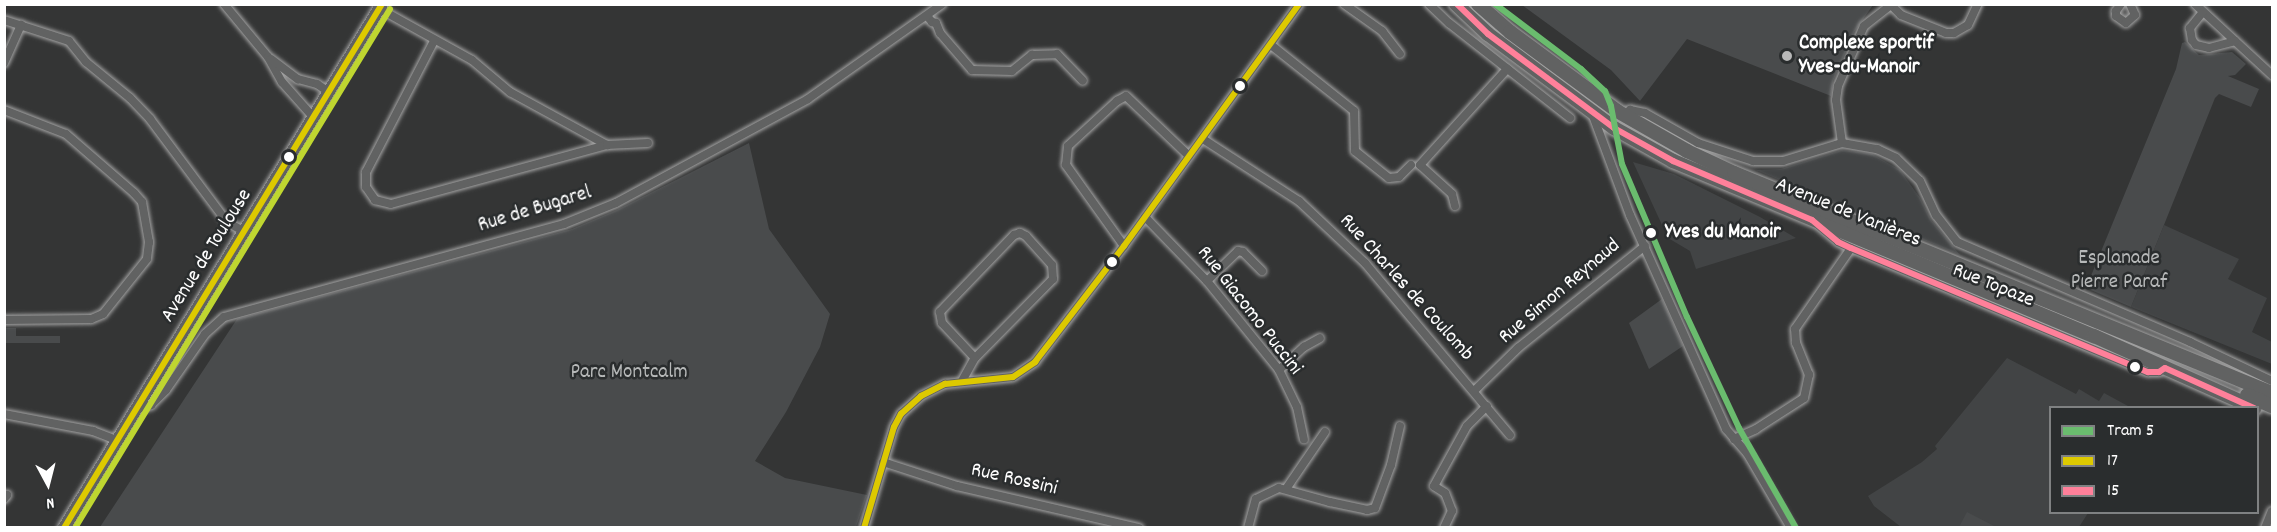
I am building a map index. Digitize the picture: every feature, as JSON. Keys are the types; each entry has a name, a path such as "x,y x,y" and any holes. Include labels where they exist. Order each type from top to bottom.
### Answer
{"main road":[{"name":"Avenue de Vanières","path":"1456,4 1488,34 1591,111 1620,132 1672,161 2252,406"},
{"name":"Avenue de Vanières","path":"1478,4 1541,56 1687,151 1734,173 2272,393"},
{"name":"Avenue de Toulouse","path":"64,528 381,7"},
{"path":"2166,368 2216,382 2272,406"}],"street":[{"path":"224,4 314,118"},
{"name":"Rue de Bugarel","path":"134,410 151,405 166,390 205,334 224,317 553,227 596,212 774,119 929,19 942,4"},
{"path":"864,528 894,427 910,405 939,386 962,381 1001,380 1024,372 1035,362 1203,139 1299,4"},
{"path":"1344,4 1382,31 1400,54"},
{"path":"1429,4 1570,118"},
{"path":"1842,143 1836,100 1838,86 1864,26 1892,5 1900,15 1946,33 1954,33 1968,25 1978,4"},
{"path":"2119,5 2116,16 2126,22 2134,15 2134,9 2130,4"},
{"path":"2194,4 2272,75"},
{"path":"381,7 434,41 472,60 510,92 607,145"},
{"path":"2203,12 2190,28 2192,40 2196,45 2209,48 2235,41"},
{"path":"929,19 936,23 940,33 972,70 1012,71 1032,55 1057,54 1083,81"},
{"path":"4,20 69,41 86,62 130,98 150,119 227,222 245,232"},
{"path":"4,63 21,25"},
{"path":"434,41 366,172 366,187 375,200 385,204 404,201 607,145 648,143"},
{"path":"1271,45 1354,111 1355,151 1389,178 1399,177 1411,165"},
{"path":"268,57 298,79 317,84 329,92"},
{"path":"1455,206 1452,194 1420,165 1507,69"},
{"path":"294,95 296,89 305,81"},
{"path":"1124,246 1066,165 1068,146 1117,101 1126,96 1190,156"},
{"path":"4,110 66,134 135,193 142,202 149,242 147,259 103,314 90,319 4,320"},
{"path":"1591,111 1644,246 1726,429 1747,453 1791,528"},
{"path":"1628,113 1645,113 1713,149 1753,162 1783,161 1842,143 1864,145 1892,156 1920,181 1945,230 1963,245 2190,342 2272,381"},
{"name":"Rue Charles de Coulomb","path":"1203,139 1303,205 1365,263 1510,435"},
{"name":"Rue Giacomo Puccini","path":"1145,217 1207,281 1279,370 1297,407 1304,439"},
{"name":"Rue Topaze","path":"1812,220 1838,242 1851,248 2148,372 2158,372 2166,368"},
{"path":"962,381 975,358 1053,279 1052,265 1026,236 1020,233 1014,234 940,312 942,323 975,358"},
{"name":"Rue Simon Reynaud","path":"1474,391 1518,348 1644,246"},
{"path":"1734,439 1756,429 1804,398 1809,375 1796,343 1795,330 1851,248"},
{"path":"1207,281 1238,251 1243,252 1262,271"},
{"path":"1279,370 1304,347 1320,338"},
{"path":"1444,528 1452,511 1445,493 1434,486 1467,426 1487,406"},
{"path":"4,414 93,431 116,440"},
{"path":"1248,528 1256,499 1272,490 1286,489 1367,510 1375,508 1391,465 1400,426"},
{"path":"1286,489 1325,432"},
{"name":"Rue Rossini","path":"884,462 957,486 1138,527"},
{"path":"2265,528 2272,511"}],"shaded area":[{"path":"1842,150 1872,154 1900,170 1920,198 1931,220 1960,255 1756,170 1781,169"},
{"path":"1633,162 1674,174 1760,217 1796,238 1696,269 1690,251 1668,238"},
{"path":"2164,225 2239,259 2228,279 2267,298 2252,332 2272,342 2272,364 2131,307"},
{"path":"2007,358 2076,394 2079,389 2099,401 2104,393 2128,406 2049,406 2049,514 2087,514 2079,527 1901,527 1874,506 1868,496 1922,462 1937,449 1935,446"}],"green space":[{"name":"Complexe sportif Yves-du-Manoir","path":"1522,5 1873,5 1854,32 1833,81 1831,96 1687,39 1640,101 1611,70"},
{"name":"Esplanade Pierre Paraf","path":"2185,42 2199,55 2232,52 2246,64 2235,75 2228,76 2259,89 2251,107 2219,94 2215,98 2131,307 2086,288 2176,69 2182,43"},
{"name":"Parc Montcalm","path":"749,143 769,229 830,314 820,347 786,412 755,461 785,478 867,495 856,527 100,527 237,319 572,229 617,210"},
{"path":"1662,299 1683,346 1649,369 1629,323"},
{"path":"5,328 16,328 16,336 60,336 60,343 5,343"},
{"path":"1967,512 1996,527 1959,527"}],"tram line":[{"name":"5","path":"1495,4 1581,69 1605,91 1611,106 1622,164 1687,317 1739,428 1796,528"}],"transit line":[{"name":"17","path":"64,528 382,4"},
{"name":"17","path":"864,528 894,427 901,414 921,396 945,384 1013,377 1035,362 1124,246 1299,4"},
{"name":"15","path":"1457,4 1488,34 1614,128 1673,161 1812,220 1838,242 1851,248 2148,372 2159,372 2165,368 2250,406"},
{"path":"75,528 390,9"}],"place":[{"name":"Complexe sportif Yves-du-Manoir","path":"1787,56"},
{"name":"Yves du Manoir","path":"1651,233"}]}
